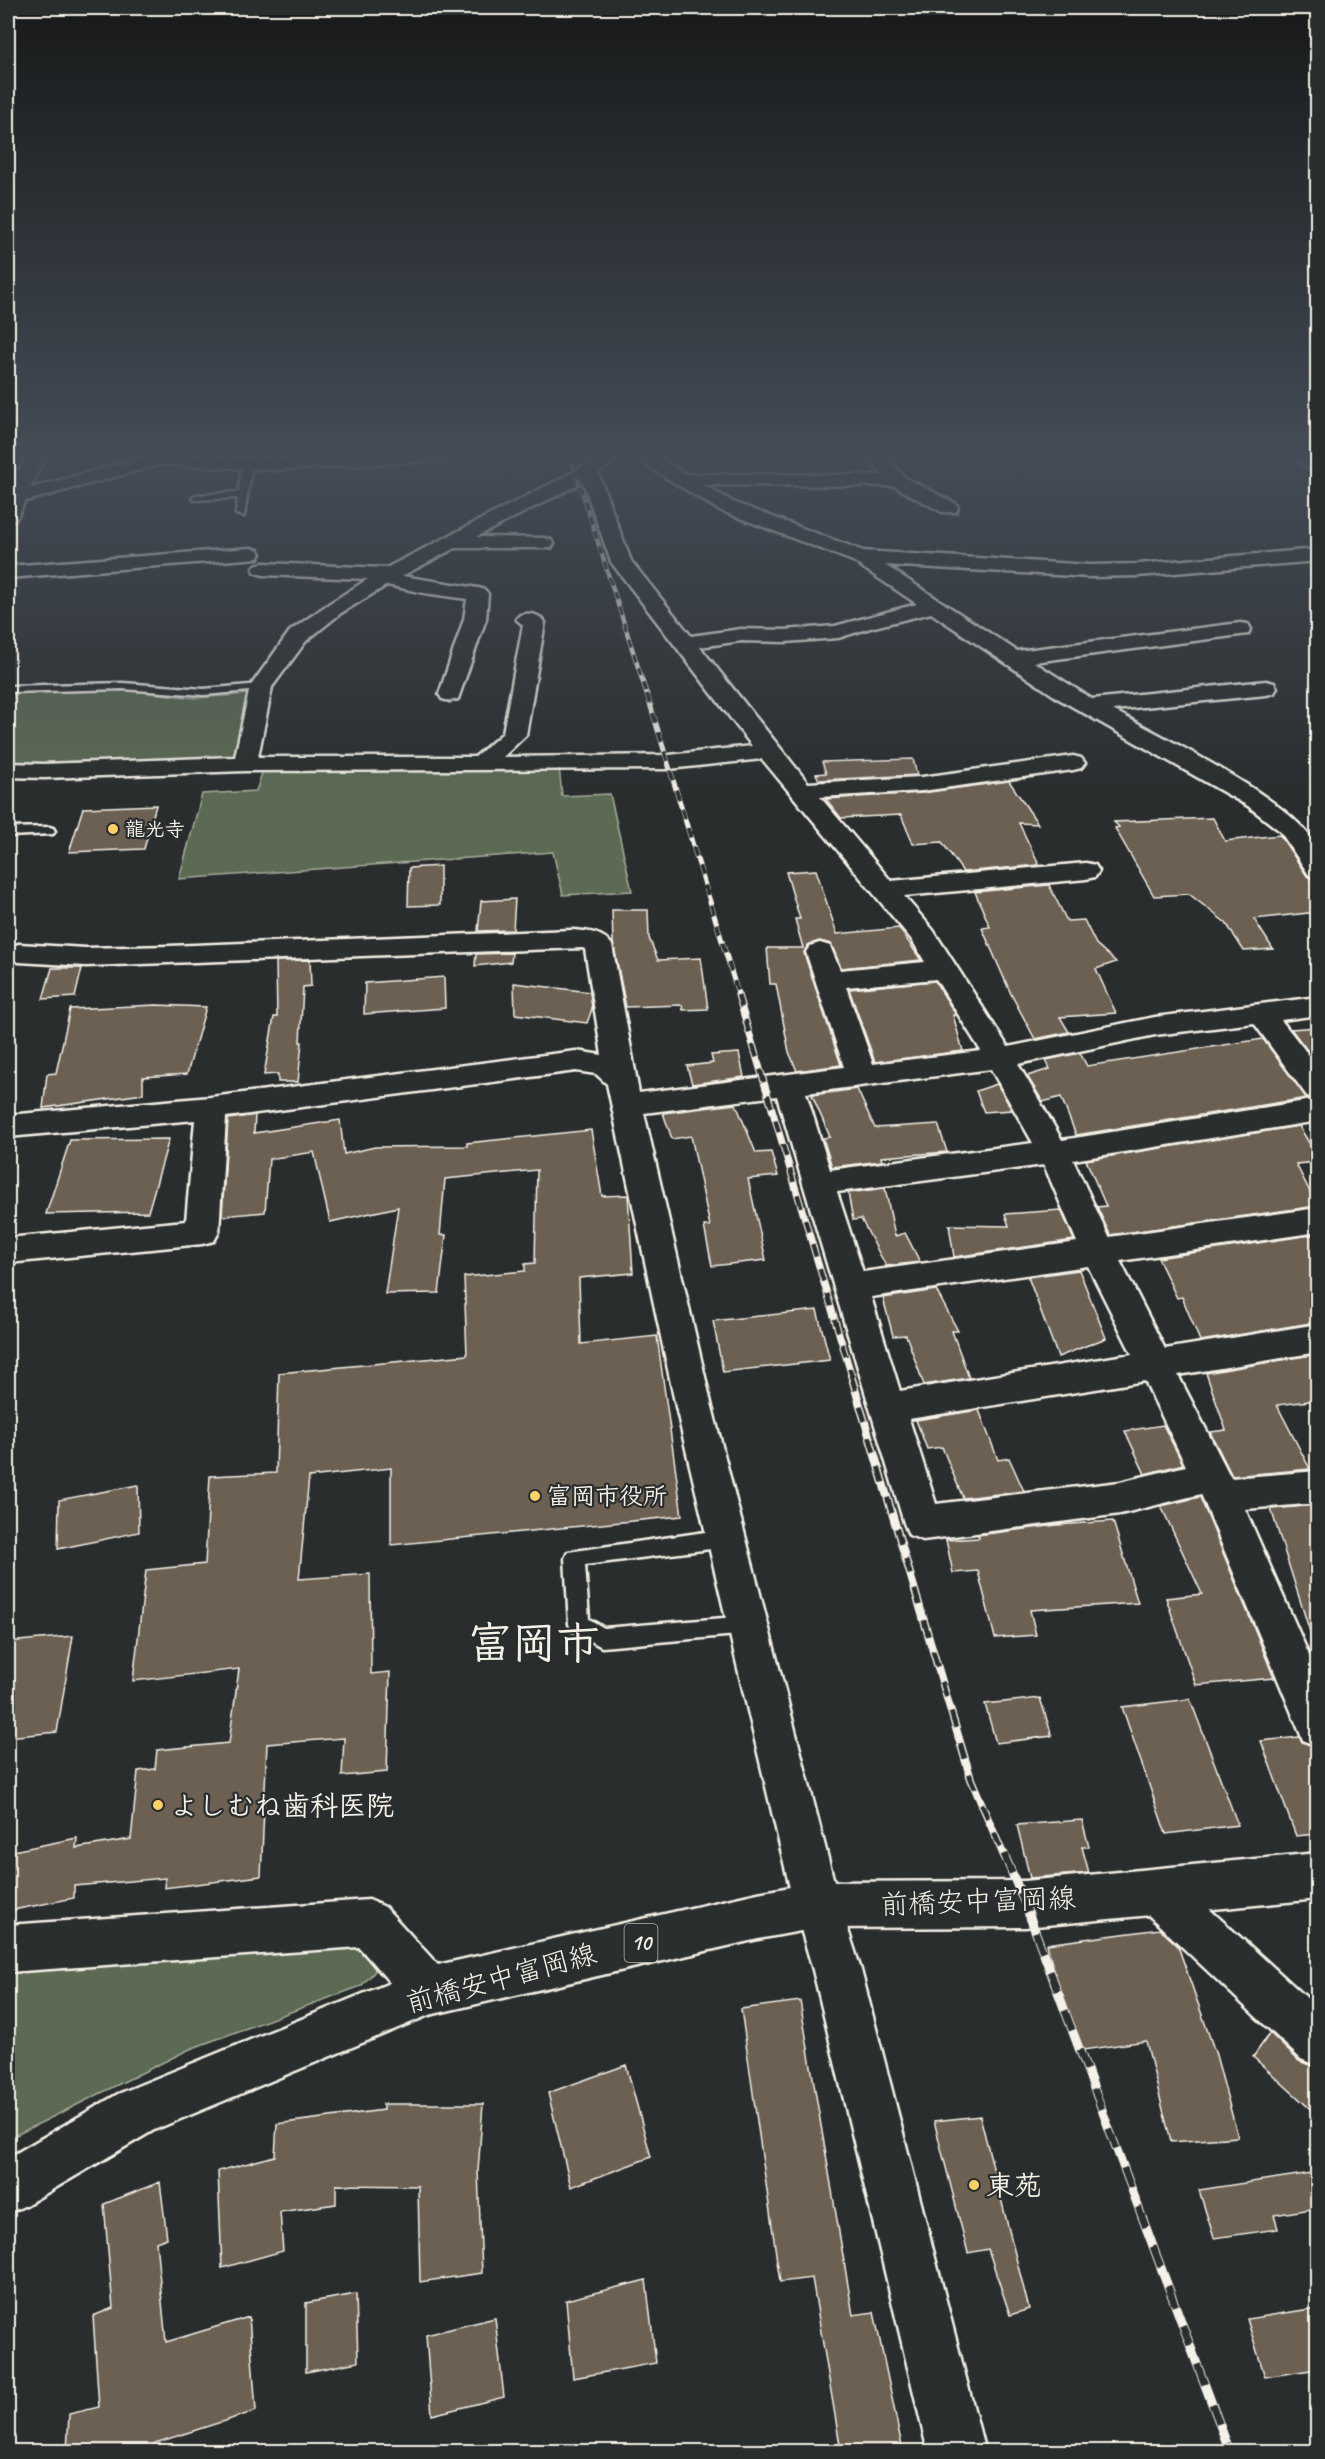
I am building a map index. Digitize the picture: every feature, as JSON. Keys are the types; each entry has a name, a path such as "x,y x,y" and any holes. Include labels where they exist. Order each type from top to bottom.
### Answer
{"street":[{"path":"8,572 59,570"},
{"path":"333,570 387,576 424,587 478,594 469,641 450,694"},
{"path":"245,764 261,687 298,636 334,609 398,570"},
{"path":"627,570 768,751 923,936 1000,1058 1054,1152 1099,1252 1215,1486 1317,1726"},
{"path":"880,570 1016,658 1067,694 1257,801 1289,826 1317,868"},
{"path":"1079,570 1124,570"},
{"path":"686,643 741,635 785,636 838,632 862,623 935,606"},
{"path":"482,763 514,735 534,622 527,619"},
{"path":"1016,658 1240,629"},
{"path":"1088,706 1266,688"},
{"path":"8,770 44,771 245,764 669,762 768,751"},
{"path":"801,791 922,784 1073,762"},
{"path":"883,890 1086,872"},
{"path":"20,953 86,957 169,955 572,938 589,940 598,945 624,1093 694,1407 817,1905 837,1970 957,2451"},
{"path":"820,952 862,1075"},
{"path":"829,980 944,969"},
{"path":"624,1093 788,1084 1000,1058 1155,1026 1317,1006"},
{"path":"1261,1013 1317,1089"},
{"path":"8,1126 211,1108 576,1061 605,1065 624,1093"},
{"path":"788,1084 923,1523 1215,1486 1317,1487"},
{"path":"8,1251 202,1232 211,1108"},
{"path":"818,1183 1054,1152 1317,1110"},
{"path":"851,1287 1317,1220"},
{"path":"888,1408 1317,1338"},
{"name":"前橋安中富岡線","path":"8,2187 136,2112 429,1991 758,1916 817,1905 1025,1904 1317,1876"},
{"path":"1157,1892 1317,2042"},
{"path":"8,1949 369,1923 429,1991"}],"lane":[{"path":"8,689 123,686 204,692 261,687"},
{"path":"8,832 49,831"},
{"path":"726,1538 575,1558 579,1624 602,1638 748,1625"}],"green space":[{"path":"117,689 195,698 251,694 236,759 8,765 8,713 14,694"},
{"path":"559,766 562,796 610,794 632,891 563,895 553,852 179,879 202,794 256,791 263,770"},
{"path":"348,1936 372,1948 375,1971 361,1986 190,2049 8,2139 8,1968"}],"building":[{"path":"913,759 917,775 819,780 816,774 826,773 822,762"},
{"path":"1009,781 1038,824 1019,823 1039,865 963,872 942,842 913,844 901,815 841,818 826,799 922,793"},
{"name":"龍光寺","path":"156,805 144,849 69,852 83,808"},
{"path":"1213,818 1225,841 1280,835 1310,878 1317,893 1317,912 1254,919 1273,949 1244,951 1226,923 1189,894 1154,896 1115,828 1119,827 1114,822"},
{"path":"440,866 440,905 408,906 409,868"},
{"path":"816,870 837,934 899,928 921,960 841,968 831,944 819,941 808,945 804,953 841,1065 797,1071 789,1052 776,984 770,984 767,948 803,948 795,919 800,919 786,872"},
{"path":"1049,885 1067,921 1084,920 1096,944 1116,962 1096,969 1116,1013 1060,1017 1069,1032 1035,1039 1011,994 982,928 990,927 975,892"},
{"path":"515,899 513,930 478,931 481,901"},
{"path":"612,910 648,910 649,938 658,960 701,958 708,1009 683,1010 682,1005 626,1007 613,943"},
{"path":"512,953 511,962 475,966 476,954"},
{"path":"310,960 311,986 303,987 300,1042 302,1042 298,1082 278,1082 278,1074 264,1075 274,1017 277,1017 276,961"},
{"path":"52,968 82,968 75,997 43,999"},
{"path":"444,977 445,1008 364,1014 365,983"},
{"path":"935,981 956,1015 953,1015 963,1051 875,1062 849,989"},
{"path":"514,983 590,992 592,1009 587,1023 515,1014"},
{"path":"156,1005 206,1007 187,1074 143,1077 143,1094 43,1108 47,1074 56,1073 70,1009"},
{"path":"1317,1027 1317,1063 1291,1029"},
{"path":"1263,1039 1307,1098 1076,1135 1061,1097 1043,1102 1027,1076 1050,1069 1046,1060 1080,1053 1087,1066"},
{"path":"739,1053 744,1077 692,1084 687,1066 713,1063 711,1055"},
{"path":"997,1084 1012,1110 984,1112 976,1091"},
{"path":"857,1089 875,1128 938,1124 947,1152 881,1157 882,1161 832,1167 823,1138 830,1137 812,1095"},
{"path":"736,1104 756,1153 771,1152 778,1176 748,1179 766,1260 712,1266 704,1226 710,1226 691,1136 672,1139 663,1113"},
{"path":"255,1115 254,1133 340,1120 344,1154 375,1147 467,1146 467,1143 591,1130 602,1196 628,1195 633,1273 579,1278 581,1344 657,1336 682,1516 391,1545 391,1468 309,1477 299,1579 370,1574 371,1674 390,1672 387,1772 342,1776 344,1738 267,1744 261,1876 164,1888 165,1878 74,1886 74,1898 8,1911 8,1852 77,1838 76,1848 131,1839 138,1771 155,1769 157,1750 229,1743 239,1669 133,1681 146,1570 205,1564 210,1476 276,1473 279,1373 467,1355 464,1277 525,1271 525,1264 535,1263 537,1170 445,1179 440,1235 446,1235 439,1293 385,1294 398,1207 330,1222 314,1152 269,1159 265,1212 222,1216 228,1119"},
{"path":"1299,1126 1317,1156 1317,1162 1296,1164 1317,1206 1110,1235 1097,1207 1106,1206 1086,1160"},
{"path":"169,1139 148,1212 46,1214 70,1140"},
{"path":"885,1188 895,1236 905,1233 920,1262 886,1266 861,1219 853,1220 848,1193"},
{"path":"1061,1210 1074,1240 954,1257 949,1225 1009,1226 1005,1214"},
{"path":"1317,1234 1317,1322 1200,1341 1182,1297 1177,1298 1158,1258"},
{"path":"1079,1270 1106,1338 1058,1357 1028,1277"},
{"path":"936,1290 958,1331 952,1331 969,1378 924,1385 906,1335 893,1336 883,1298"},
{"path":"817,1310 830,1360 723,1372 713,1321"},
{"path":"1317,1354 1317,1400 1277,1405 1310,1469 1232,1476 1210,1432 1226,1430 1206,1373"},
{"path":"979,1410 998,1460 1009,1458 1024,1491 963,1498 942,1447 927,1449 916,1420"},
{"path":"1163,1425 1183,1464 1145,1474 1125,1431"},
{"path":"138,1485 139,1532 58,1549 59,1500"},
{"path":"1200,1497 1274,1678 1196,1685 1166,1598 1202,1594 1161,1506"},
{"path":"1317,1505 1317,1637 1312,1638 1271,1509"},
{"path":"1113,1521 1138,1603 1030,1610 1036,1635 995,1638 978,1571 953,1573 946,1540 979,1538 978,1535 1057,1525"},
{"path":"73,1636 57,1732 8,1737 8,1642"},
{"path":"1040,1698 1052,1736 996,1743 985,1704"},
{"path":"1190,1699 1238,1825 1166,1834 1122,1707"},
{"path":"1299,1737 1302,1742 1317,1748 1317,1834 1296,1836 1261,1741"},
{"path":"1082,1820 1089,1847 1082,1847 1089,1873 1030,1878 1017,1825"},
{"path":"1160,1929 1178,1946 1216,2055 1238,2137 1171,2142 1146,2041 1076,2051 1047,1944"},
{"path":"800,2001 853,2315 874,2312 903,2451 841,2451 812,2278 780,2282 741,2009"},
{"path":"1270,2033 1299,2061 1317,2068 1317,2115 1253,2057"},
{"path":"626,2065 651,2157 571,2187 548,2093"},
{"path":"383,2104 483,2104 478,2171 482,2273 420,2282 418,2186 336,2185 336,2204 280,2212 283,2251 222,2268 218,2171 275,2156 277,2124 383,2110"},
{"name":"東苑","path":"980,2116 1029,2309 1010,2315 988,2249 968,2253 934,2121"},
{"path":"1317,2172 1317,2208 1274,2215 1278,2229 1214,2238 1199,2190"},
{"path":"160,2182 167,2238 156,2242 166,2342 249,2317 256,2411 155,2443 154,2451 67,2451 69,2414 99,2407 93,2316 113,2308 104,2204"},
{"path":"646,2280 656,2363 573,2378 566,2300"},
{"path":"356,2294 358,2362 306,2372 306,2303"},
{"path":"1317,2308 1317,2369 1265,2377 1247,2319"},
{"path":"495,2318 504,2397 432,2415 426,2335"}],"railway":[{"path":"607,570 647,695"},
{"path":"647,694 739,997"},
{"path":"738,995 852,1377"},
{"path":"851,1375 971,1779 1004,1856"},
{"path":"1004,1854 1025,1904 1230,2452"}],"place":[{"name":"龍光寺","path":"113,829"},
{"name":"富岡市役所","path":"535,1496"},
{"name":"よしむね歯科医院","path":"158,1805"},
{"name":"東苑","path":"974,2185"}],"district":[{"name":"富岡市","path":"534,1643"}]}
